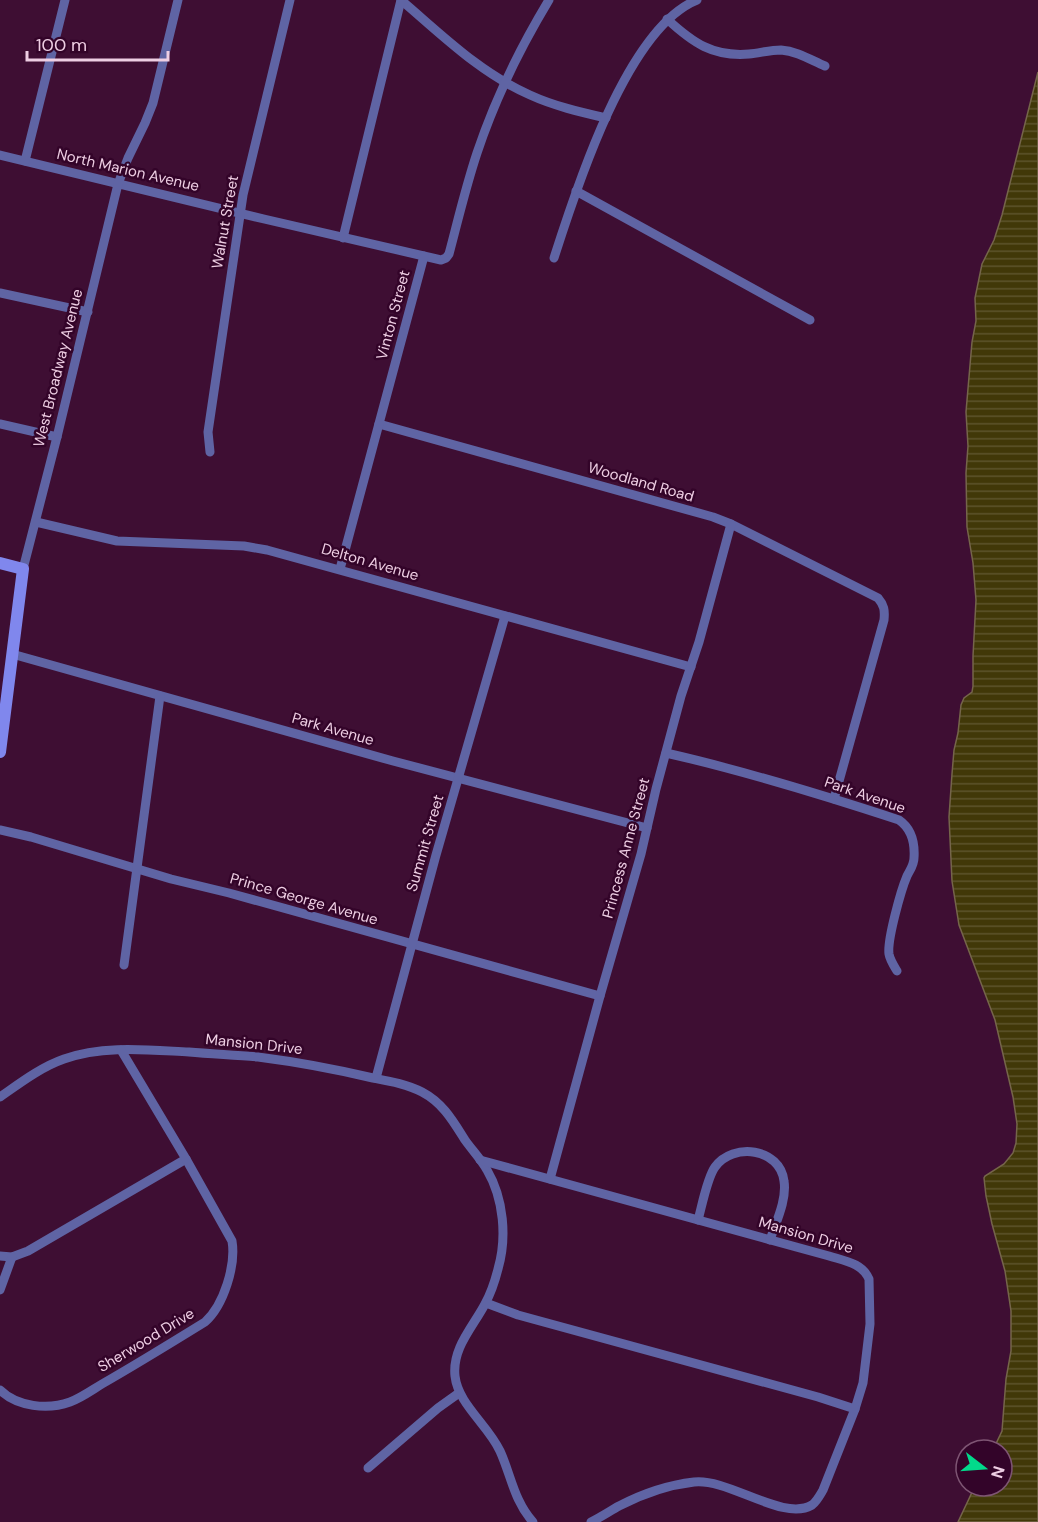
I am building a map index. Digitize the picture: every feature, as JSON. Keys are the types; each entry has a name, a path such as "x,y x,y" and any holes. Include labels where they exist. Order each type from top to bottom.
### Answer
{"main road":[{"path":"0,562 23,569"},
{"name":"West Broadway Avenue","path":"0,752 4,692 12,654 23,569"}],"street":[{"path":"25,161 65,0"},
{"name":"West Broadway Avenue","path":"23,569 118,184 153,103 178,0"},
{"name":"Walnut Street","path":"210,452 208,432 240,213 290,0"},
{"path":"343,238 401,0 456,48 491,74 548,102 606,118"},
{"name":"Vinton Street","path":"340,569 424,256 441,260 449,254 478,152 505,82 549,0"},
{"path":"554,258 576,191 606,118 642,51 667,19 697,0"},
{"path":"667,19 689,39 714,51 725,54 742,54 780,50 791,52 825,66"},
{"name":"North Marion Avenue","path":"0,155 424,256"},
{"path":"576,191 810,320"},
{"path":"0,293 88,312"},
{"path":"0,424 57,437"},
{"name":"Woodland Road","path":"379,424 713,517 878,598 885,612 884,620 834,799"},
{"name":"Delton Avenue","path":"36,522 117,541 244,546 267,550 691,667"},
{"name":"Princess Anne Street","path":"550,1179 642,854 666,753 731,524"},
{"name":"Summit Street","path":"376,1078 504,616"},
{"name":"Park Avenue","path":"12,654 647,828"},
{"path":"124,965 160,696"},
{"name":"Park Avenue","path":"666,753 834,799 899,820 906,825 912,836 914,859 901,894 890,941 889,953 897,971"},
{"name":"Prince George Avenue","path":"0,830 600,996"},
{"name":"Mansion Drive","path":"0,1097 46,1066 63,1059 80,1054 121,1050 159,1050 246,1056 309,1064 411,1087 435,1100 445,1109 493,1183 504,1233 499,1268 486,1303 466,1334 455,1361 459,1394"},
{"name":"Sherwood Drive","path":"0,1390 10,1398 27,1404 50,1405 71,1402 206,1322 222,1301 233,1255 232,1241 121,1050"},
{"path":"698,1220 711,1172 717,1164 734,1154 760,1153 776,1162 781,1169 785,1185 770,1240"},
{"path":"0,1256 12,1257 28,1251 186,1159"},
{"name":"Mansion Drive","path":"480,1160 856,1265 866,1273 869,1279 870,1324 863,1383 855,1409 817,1501 803,1510 789,1511 718,1485 695,1482 639,1496 591,1522"},
{"path":"0,1290 12,1257"},
{"path":"486,1303 518,1315 855,1409"},
{"path":"368,1468 430,1415 459,1394 500,1450 515,1494 521,1507 533,1522"}],"shaded area":[{"path":"1038,72 1038,1522 958,1522 969,1498 1014,1498 1014,1438 999,1438 1002,1431 1006,1379 1011,1351 1011,1311 1005,1271 992,1224 984,1178 1004,1164 1013,1153 1017,1124 995,1020 959,925 952,881 949,817 954,750 961,705 964,698 972,692 973,686 976,600 967,527 966,412 976,321 975,298 982,264 994,240"}]}
